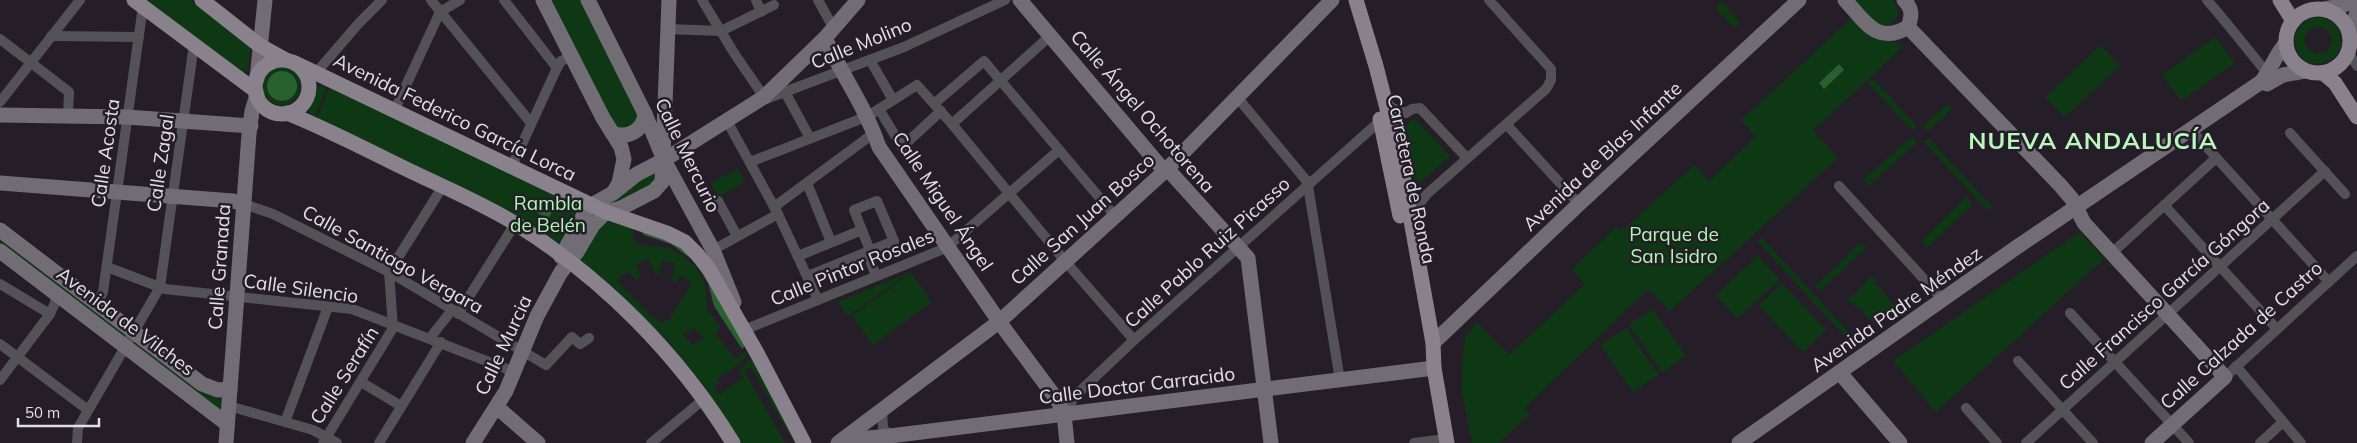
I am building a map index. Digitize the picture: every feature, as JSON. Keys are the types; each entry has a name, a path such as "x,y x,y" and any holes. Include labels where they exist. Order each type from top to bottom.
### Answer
{"main road":[{"path":"139,3 256,88 261,103 268,110 277,113 287,113 296,110 305,102 312,77 291,62 259,45 202,0"},
{"name":"Carretera de Ronda","path":"1345,0 1380,121 1426,346 1434,368"},
{"name":"Carretera de Ronda","path":"1356,0 1387,106 1400,159 1433,343 1434,368 1447,441"},
{"path":"2280,0 2293,21"},
{"path":"2316,6 2340,17 2350,33 2353,60 2323,73 2305,71 2292,60 2286,43 2288,28 2293,21 2316,6"},
{"path":"256,88 267,64 276,61 291,62"},
{"path":"2323,73 2335,83 2357,116"},
{"name":"Avenida Federico García Lorca","path":"312,77 395,109 512,166 598,211 667,234 690,246 705,264 744,330 804,443"},
{"path":"287,113 320,126 443,186 515,224 564,259 606,292 641,324 676,363 704,399 733,443"}],"street":[{"path":"0,102 80,0"},
{"name":"Calle Granada","path":"227,443 250,126 256,88 264,0"},
{"path":"312,77 382,0"},
{"path":"431,0 531,123"},
{"path":"395,109 440,12 460,0"},
{"path":"504,0 557,68"},
{"path":"543,0 571,56 621,147 624,159 619,183 598,211"},
{"name":"Calle Mercurio","path":"588,0 646,114 664,160 713,250 744,330"},
{"path":"598,211 620,208 659,186 664,176 669,0"},
{"path":"702,0 760,100"},
{"path":"756,0 761,12"},
{"path":"818,0 829,33"},
{"path":"613,193 637,174 664,160 760,100 829,33 858,0"},
{"name":"Calle Molino","path":"760,100 870,60 1005,0"},
{"name":"Calle Ángel Ochotorena","path":"1020,0 1160,166 1172,174 1244,253 1249,262 1271,443"},
{"name":"Calle San Juan Bosco","path":"841,441 1000,321 1166,170 1332,0"},
{"path":"1410,216 1427,194 1546,90 1551,80 1550,69 1489,0"},
{"name":"Avenida de Blas Infante","path":"1433,343 1579,204 1799,0"},
{"path":"1845,0 1875,32 1895,33 1908,27"},
{"path":"2207,0 2238,35 2267,84 2283,75 2305,71"},
{"path":"2316,6 2341,6 2357,0"},
{"path":"1908,27 1911,2"},
{"name":"Calle Acosta","path":"97,303 103,292 107,267 139,37 139,3"},
{"path":"667,29 721,32 774,5"},
{"path":"2350,33 2357,12"},
{"path":"1908,27 2060,185 2084,223 2224,377"},
{"name":"Calle Miguel Ángel","path":"829,33 840,71 873,112 874,133 879,147 1058,401 1064,414"},
{"path":"51,36 139,37"},
{"path":"952,124 1050,36"},
{"path":"0,39 69,92 68,117"},
{"path":"2264,78 2286,43"},
{"name":"Calle Zagal","path":"160,287 194,44"},
{"path":"512,166 557,68 561,61 571,56"},
{"path":"870,60 893,100"},
{"path":"873,112 902,147 938,107 984,61 1116,216"},
{"name":"Avenida Padre Méndez","path":"1739,443 2076,208 2192,130 2264,78"},
{"path":"750,162 873,112 917,85 938,107 1065,262 1134,340"},
{"path":"785,92 810,138"},
{"path":"1237,97 1305,179 1308,186 1340,380"},
{"path":"1387,106 1396,111 1406,112 1420,108 1467,158"},
{"path":"612,133 623,135 635,132 644,122 646,114"},
{"path":"0,115 127,117 250,126"},
{"path":"727,121 776,211 818,300"},
{"name":"Calle Pablo Ruiz Picasso","path":"1064,414 1076,395 1134,340 1380,121"},
{"path":"1507,125 1579,204"},
{"path":"2192,130 2329,282"},
{"path":"713,250 776,211 807,183 874,133"},
{"path":"2290,133 2346,194"},
{"name":"Calle Pintor Rosales","path":"744,330 948,246 1059,150"},
{"path":"2112,253 2216,158"},
{"name":"Calle Francisco García Góngora","path":"2026,443 2325,171"},
{"path":"0,183 233,201 244,204"},
{"path":"807,183 831,242"},
{"path":"393,324 388,272 443,186"},
{"path":"1839,186 1943,300"},
{"path":"718,201 738,236"},
{"path":"808,276 867,252 894,241 878,201 854,210 869,248 867,252 876,276"},
{"name":"Calle Santiago Vergara","path":"244,204 273,214 388,272 546,365 572,337 580,344 589,338"},
{"path":"2164,205 2277,329"},
{"name":"Calle Murcia","path":"473,443 497,407 515,372 537,316 564,259 598,211"},
{"path":"430,338 455,312 515,224"},
{"name":"Avenida de Vilches","path":"0,230 209,387 230,390"},
{"path":"798,256 862,230"},
{"name":"Avenida de Vilches","path":"0,251 228,424"},
{"name":"Calle Calzada de Castro","path":"2152,443 2357,256"},
{"name":"Calle Silencio","path":"107,267 160,287 352,309 515,372"},
{"path":"0,284 50,314"},
{"path":"78,428 160,287"},
{"path":"0,380 50,314 55,303 56,293"},
{"path":"285,422 328,307"},
{"path":"2070,313 2189,443"},
{"name":"Calle Serafín","path":"325,440 394,328 393,324"},
{"path":"379,443 441,342"},
{"path":"0,344 88,410"},
{"path":"2018,361 2093,443"},
{"path":"2236,366 2298,442"},
{"name":"Calle Doctor Carracido","path":"841,441 1434,368"},
{"path":"1840,373 1900,443"},
{"path":"361,382 401,406"},
{"path":"198,401 209,387"},
{"path":"651,443 704,399"},
{"path":"77,443 78,403"},
{"path":"229,406 313,430 325,440 337,443"},
{"path":"497,407 538,443"},
{"path":"1966,408 1997,443"},
{"path":"882,410 883,428 890,436"},
{"path":"1064,414 1067,443"},
{"path":"2260,443 2283,422"},
{"path":"1414,443 1447,441"}],"green space":[{"path":"143,0 190,0 238,35 251,47 247,72 243,73"},
{"path":"546,0 584,0 636,101 638,125 616,130"},
{"path":"1854,0 1892,0 1898,7 1897,18 1889,25 1876,23"},
{"path":"1721,1 1740,22 1734,28 1715,7"},
{"path":"2313,17 2324,18 2332,22 2338,29 2341,45 2338,53 2332,59 2322,63 2312,63 2304,60 2298,54 2295,38 2298,29 2304,22","holes":["2319,26 2329,31 2332,42 2327,51 2316,54 2307,49 2304,38 2309,30"]},
{"name":"Parque de San Isidro","path":"1852,18 1880,38 1904,46 1813,131 1838,158 1670,311 1648,289 1525,408 1530,414 1499,443 1472,443 1462,391 1462,367 1465,337 1477,323 1509,355 1585,284 1572,269 1576,265 1616,227 1622,231 1694,165 1709,181 1755,137 1741,120"},
{"path":"2215,37 2235,63 2181,101 2162,75"},
{"path":"2101,45 2120,66 2065,117 2045,97"},
{"path":"282,66 290,69 300,80 299,93 289,104 281,106 275,104 269,101 263,93 263,82 268,71","holes":["287,72 296,81 295,92 286,101 276,100 269,94 266,87 269,78"]},
{"path":"1873,79 1917,126 1912,130 1868,83"},
{"path":"323,84 328,84 314,118 310,115 309,111 310,102 316,89"},
{"name":"Rambla de Belén","path":"331,85 580,206 559,246 316,119"},
{"path":"1947,104 1952,109 1928,131 1923,126"},
{"path":"1414,118 1450,156 1420,183 1414,179 1404,133 1407,124"},
{"path":"1912,136 1917,142 1869,186 1864,180"},
{"path":"1929,138 1992,207 1988,211 1924,142"},
{"path":"657,169 652,184 614,204 609,204 639,179"},
{"path":"738,169 745,182 718,197 711,183"},
{"path":"1966,197 1973,204 1927,248 1921,241"},
{"path":"612,220 634,226 633,237 638,244 668,248 681,255 696,267 705,284 708,310 721,328 715,333 735,359 746,351 741,362 717,379 719,383 714,388 719,395 743,378 738,371 751,357 796,443 794,443 751,367 744,371 785,443 742,443 703,384 667,340 665,342 660,337 662,335 601,276 598,279 579,262 592,237 601,226","holes":["649,259 655,275 659,273 662,261 675,263 672,281 676,283 680,275 692,283 668,321 659,323 617,281 627,271 636,280 640,276 636,264","695,328 703,337 694,345 682,335"]},
{"path":"2080,232 2104,259 1936,412 1893,361"},
{"path":"0,233 221,401 222,409 220,411 0,247"},
{"path":"1762,238 1856,340 1851,343 1758,242"},
{"path":"1861,243 1866,248 1820,291 1815,286"},
{"path":"1758,256 1780,279 1737,319 1716,295"},
{"path":"911,272 848,316 838,302"},
{"path":"911,273 932,302 873,345 852,316"},
{"path":"1872,276 1875,283 1896,307 1907,294 1907,290 1914,300 1889,318 1887,315 1876,326 1847,299 1852,297"},
{"path":"1782,283 1826,330 1803,352 1759,305"},
{"path":"1653,309 1686,356 1662,372 1629,325"},
{"path":"1626,328 1659,375 1633,392 1600,345"}],"shaded area":[{"path":"1839,64 1844,70 1824,89 1819,83"},
{"path":"282,71 293,75 297,86 293,97 282,101 271,97 267,86 271,75"},
{"path":"520,194 552,212 548,219 515,200"},
{"path":"641,231 667,239 693,256 745,346 742,349 714,306 708,283 694,261 671,244 644,235"}],"district":[{"name":"NUEVA ANDALUCÍA","path":"2093,140"}]}
